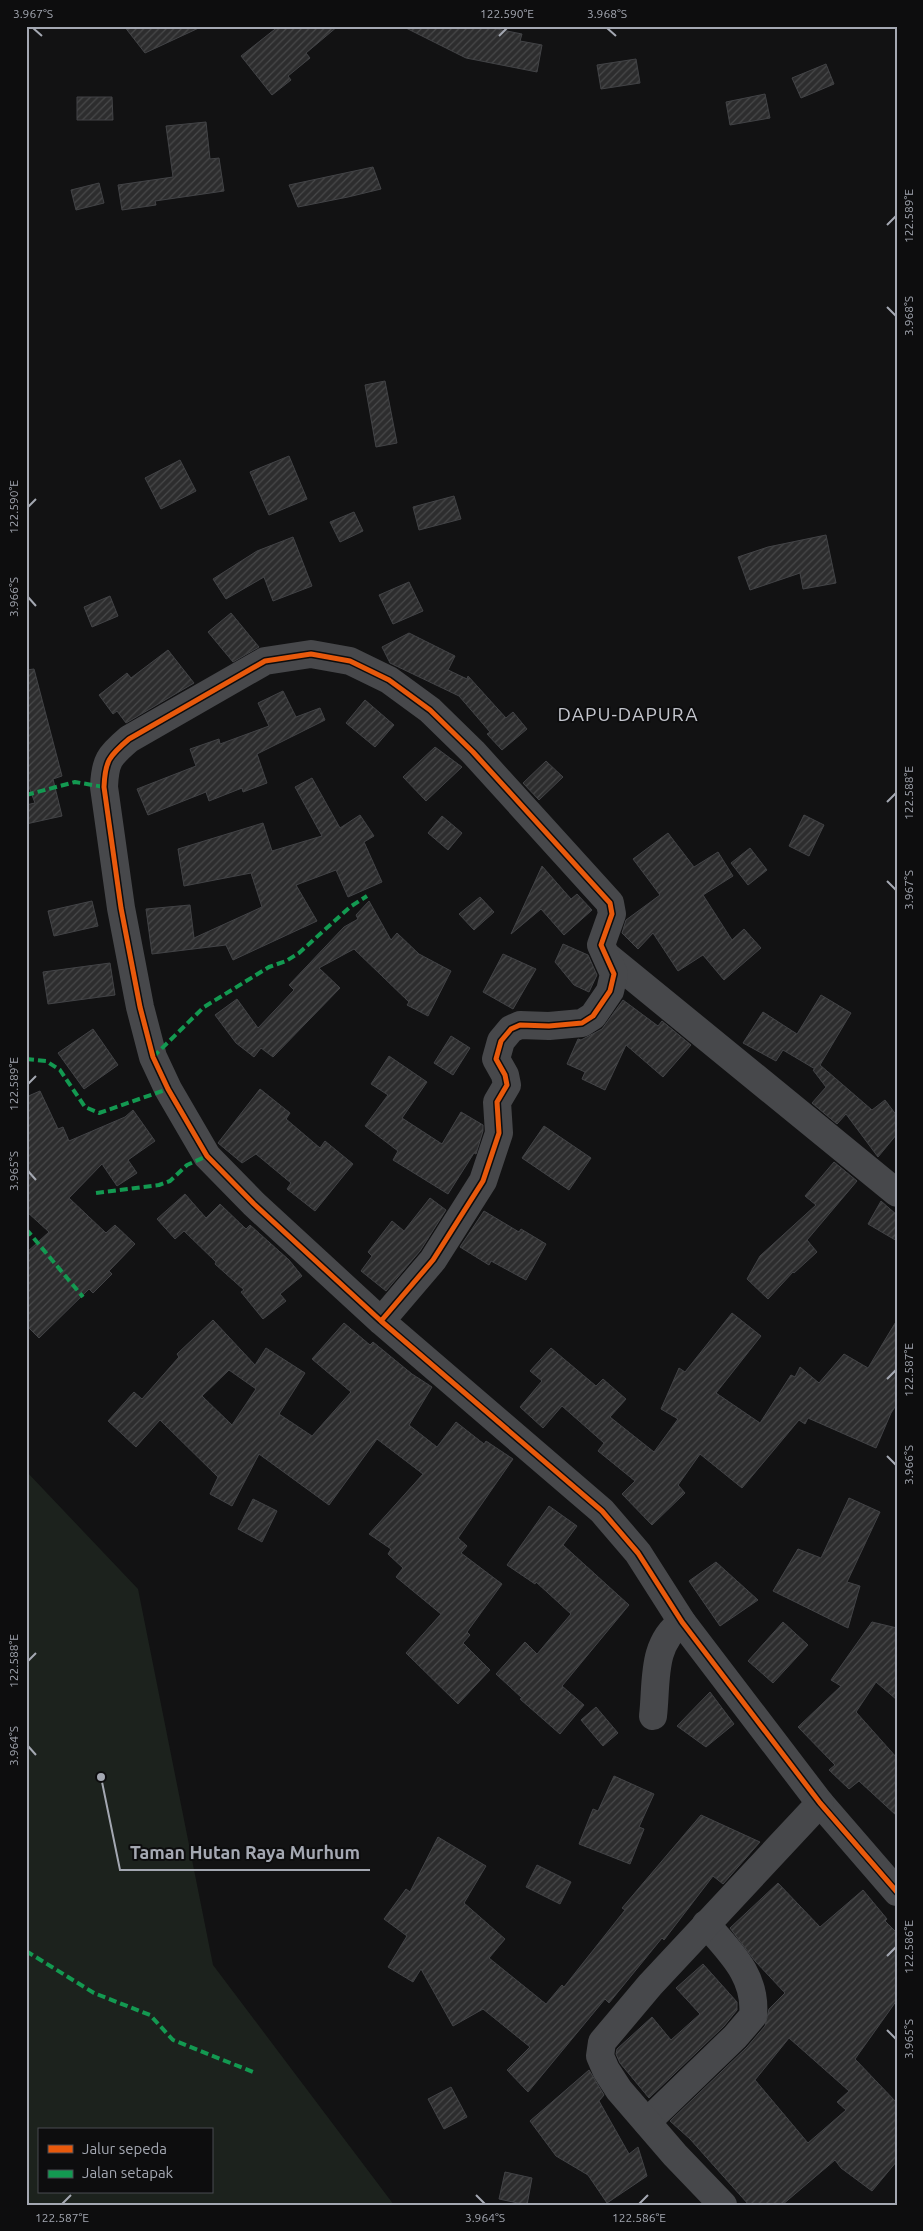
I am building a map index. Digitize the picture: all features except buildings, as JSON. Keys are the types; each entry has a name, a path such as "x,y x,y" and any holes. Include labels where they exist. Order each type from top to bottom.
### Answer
{"street":[{"path":"381,1321 433,1260 483,1181 491,1162 499,1133 497,1102 507,1085 505,1075 496,1059 501,1041 511,1029 520,1024 550,1026 582,1023 589,1020 597,1012 613,982 614,974 601,945 612,914 610,903 473,752 430,710 389,680 350,661 312,654 265,661 129,739 111,754 105,767 104,787 121,908 140,1007 153,1056 168,1088 207,1156 254,1204 381,1321 602,1511 638,1553 682,1622 820,1803 897,1892"},
{"path":"607,956 897,1193"},
{"path":"653,1716 658,1655 662,1644 672,1629 682,1622"},
{"path":"722,2205 647,2122 606,2070 600,2056 602,2042 650,1985 820,1803"},
{"path":"647,2122 735,2037 752,2016 752,1988 741,1963 706,1924"}],"shaded area":[{"path":"26,1471 138,1589 213,1965 394,2205 26,2205"}],"marked path":[{"path":"26,795 75,782 104,787"},
{"path":"153,1057 204,1007 269,967 286,961 299,953 350,907 367,896"},
{"path":"26,1059 46,1061 60,1070 85,1107 99,1113 168,1089"},
{"path":"96,1193 159,1185 170,1181 187,1165 207,1156"},
{"path":"26,1229 83,1297"},
{"path":"26,1951 94,1993 150,2015 173,2040 253,2072"}],"cycle path":[{"path":"381,1321 433,1260 483,1181 499,1133 497,1102 507,1085 505,1075 496,1059 501,1041 511,1029 520,1025 549,1026 582,1023 593,1016 610,991 614,974 601,945 612,914 610,903 473,752 430,710 389,680 350,661 311,654 265,661 129,739 117,750 107,765 104,787 121,908 140,1007 153,1057 168,1089 207,1156 254,1204 381,1321 602,1511 638,1553 682,1622 820,1803 897,1892"}],"place":[{"name":"Taman Hutan Raya Murhum","path":"101,1777"}],"district":[{"name":"DAPU-DAPURA","path":"628,714"}]}
